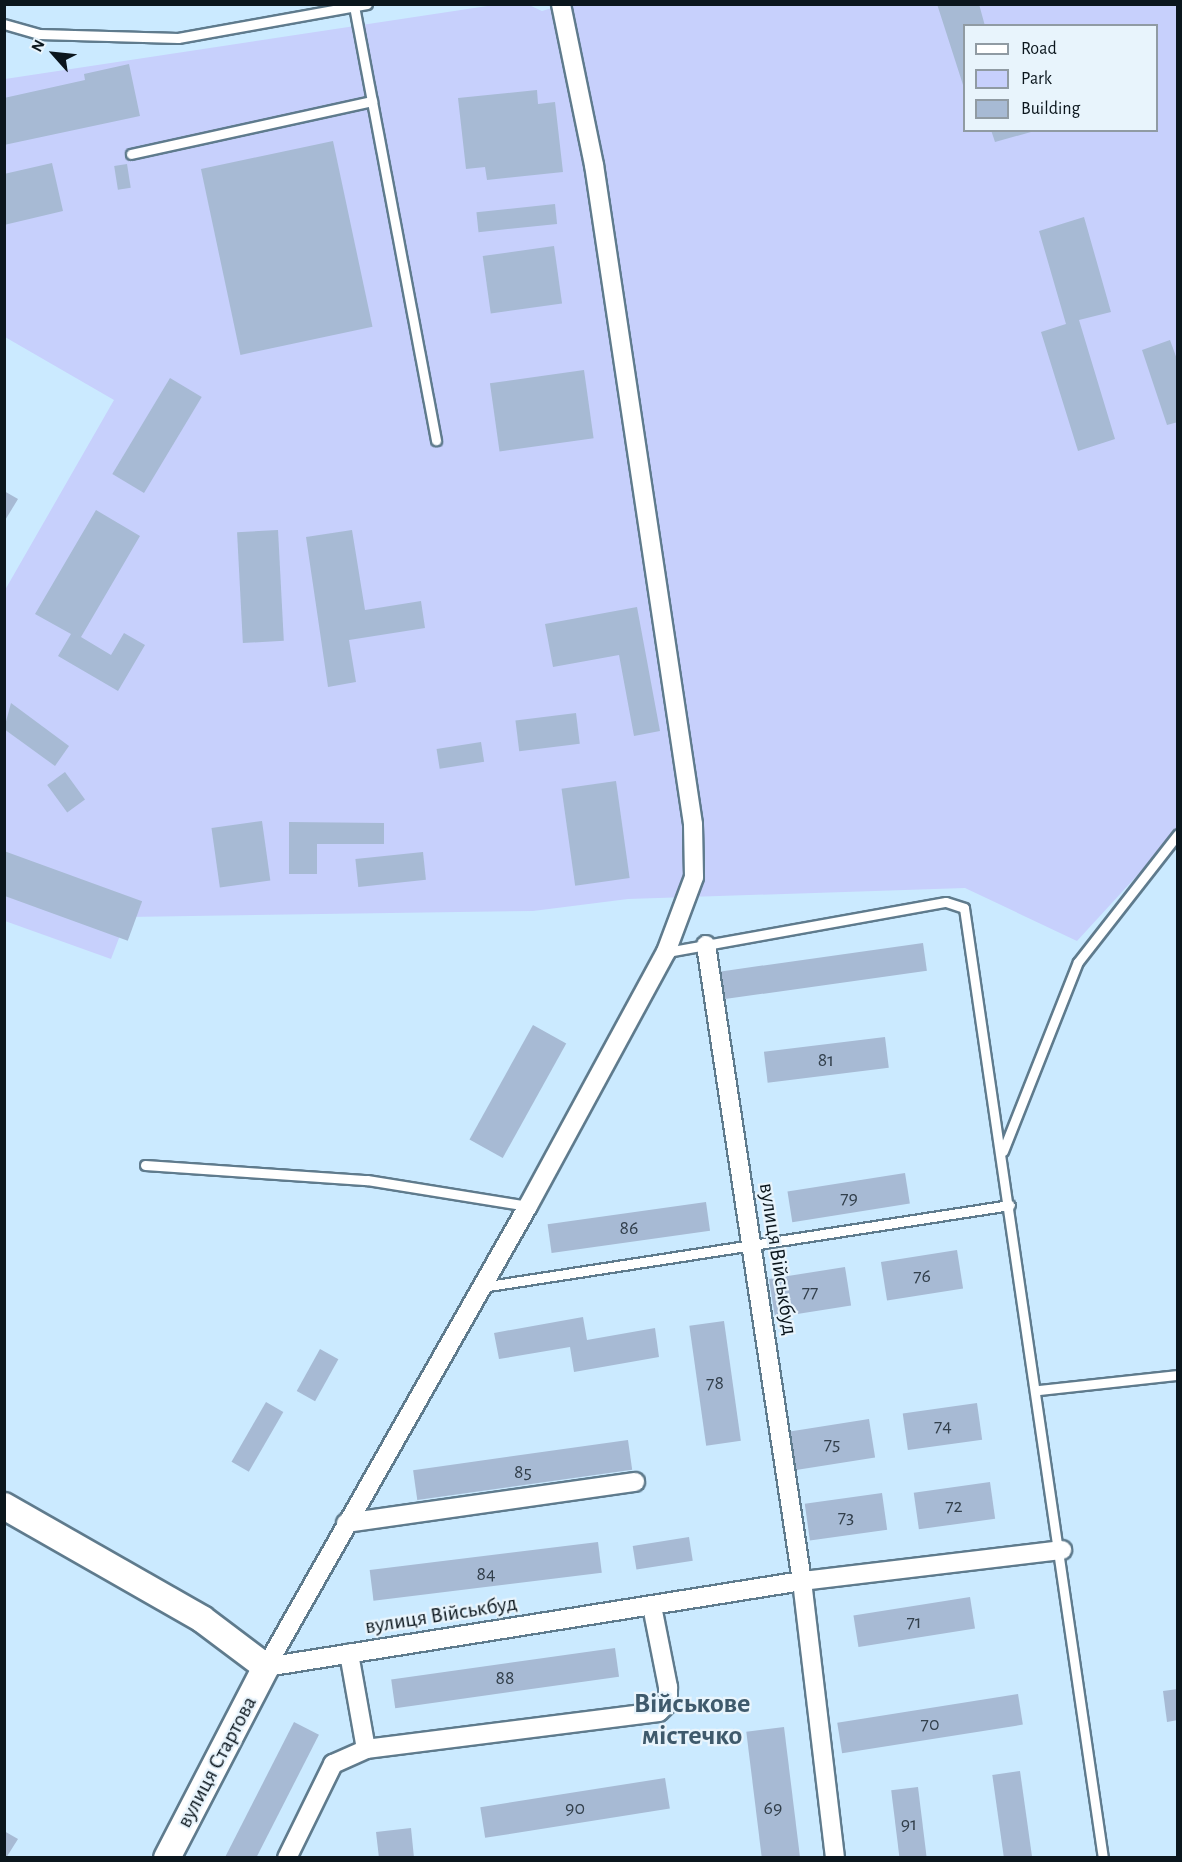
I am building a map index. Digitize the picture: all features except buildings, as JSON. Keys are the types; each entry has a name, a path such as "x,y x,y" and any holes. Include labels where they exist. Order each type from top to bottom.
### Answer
{"main road":[{"path":"4,1506 202,1619 266,1667"},
{"name":"вулиця Стартова","path":"167,1857 266,1667"}],"street":[{"path":"266,1667 528,1206 666,952 694,877 693,824 594,165 561,4"},
{"name":"вулиця Військбуд","path":"706,945 802,1581 835,1857"},
{"path":"346,1523 635,1482"},
{"name":"вулиця Військбуд","path":"266,1667 802,1581 1062,1550"},
{"path":"287,1857 333,1764 366,1749 659,1712 668,1703 668,1688 651,1606"},
{"path":"349,1654 366,1749"}],"lane":[{"path":"4,24 39,34 178,38 367,4"},
{"path":"354,6 436,440"},
{"path":"131,154 372,101"},
{"path":"1002,1153 1078,962 1178,834"},
{"path":"666,952 957,902 964,908 1039,1390 1103,1857"},
{"path":"146,1165 388,1182 528,1206"},
{"path":"482,1287 1010,1205"},
{"path":"1039,1390 1178,1375"}],"green space":[{"path":"565,4 1177,5 1177,832 1077,941 965,888 628,899 533,911 127,917 111,959 5,921 5,590 114,400 5,337 5,79 494,5 529,5 542,11"}],"district":[{"name":"Військове містечко","path":"692,1720"}]}
